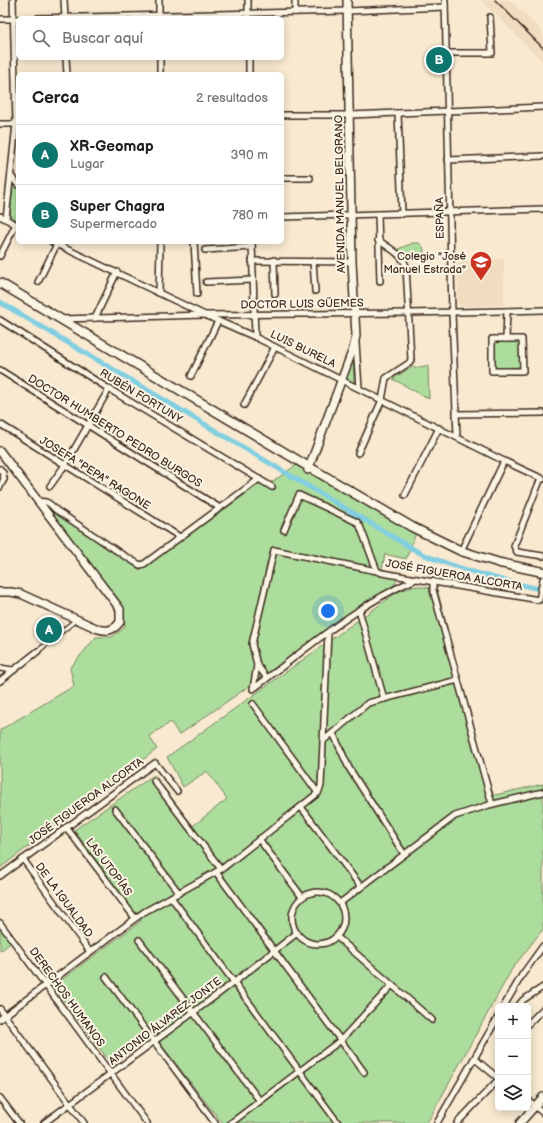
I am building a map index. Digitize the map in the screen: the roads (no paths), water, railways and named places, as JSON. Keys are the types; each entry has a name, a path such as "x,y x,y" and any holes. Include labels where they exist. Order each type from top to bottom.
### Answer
{"main road":[{"name":"AVENIDA MANUEL BELGRANO","path":"347,0 352,262 356,336"},
{"path":"0,283 404,526 459,552 487,562 543,574"},
{"path":"0,288 180,396 385,512 461,551 543,574"},
{"path":"308,469 353,349 356,336"},
{"path":"0,451 120,609 120,622 112,630 105,631 21,594 0,592"},
{"path":"520,1123 543,1097"}],"street":[{"path":"0,19 16,19 13,0"},
{"path":"64,0 65,16"},
{"path":"159,0 159,16"},
{"path":"248,0 248,15"},
{"path":"295,0 295,12"},
{"name":"ESPAÑA","path":"445,0 452,312 457,436"},
{"path":"204,16 445,7"},
{"path":"446,53 492,53 490,17"},
{"path":"16,60 17,72"},
{"path":"66,60 67,72"},
{"path":"160,60 160,72"},
{"path":"249,60 249,72"},
{"path":"284,115 350,115 543,107"},
{"path":"398,113 402,214"},
{"path":"0,124 16,124"},
{"path":"6,219 16,133"},
{"path":"448,160 543,156"},
{"path":"11,176 16,182"},
{"path":"284,178 310,178"},
{"path":"284,216 402,214 543,209"},
{"path":"378,214 380,281"},
{"path":"0,216 16,224"},
{"path":"0,256 16,227"},
{"path":"358,453 382,400 386,378 409,363 411,360 406,266 404,260 399,255 378,240"},
{"path":"38,282 54,244"},
{"name":"LUIS BURELA","path":"56,244 205,315 255,337 457,436 504,461 542,478"},
{"path":"159,292 160,244"},
{"path":"194,244 197,294"},
{"path":"205,250 252,245 255,337"},
{"path":"252,261 274,260 352,262"},
{"path":"274,260 275,294"},
{"path":"313,261 314,292"},
{"path":"95,318 117,272"},
{"path":"206,282 253,280"},
{"name":"DOCTOR LUIS GÜEMES","path":"60,319 254,314 543,310"},
{"path":"506,311 506,339"},
{"name":"RUBÉN FORTUNY","path":"0,320 272,487"},
{"path":"190,376 218,321"},
{"name":"AVENIDA MANUEL BELGRANO","path":"356,336 359,388"},
{"path":"492,339 506,339 522,339 524,371 492,371 492,339"},
{"path":"244,405 275,347"},
{"name":"DOCTOR HUMBERTO PEDRO BURGOS","path":"0,370 220,508"},
{"path":"50,486 65,465 109,388"},
{"path":"456,414 543,413"},
{"name":"JOSEFA \"PEPA\" RAGONE","path":"0,424 180,537"},
{"path":"405,495 439,428"},
{"path":"461,551 504,461"},
{"path":"0,469 3,473 0,487"},
{"path":"542,478 514,546 517,552 543,556"},
{"path":"40,502 44,501 50,504 56,510 140,565 144,564 259,479"},
{"name":"JOSÉ FIGUEROA ALCORTA","path":"284,530 299,495 357,522 360,526 377,571 382,573 539,600 543,579"},
{"path":"377,571 274,550 252,644 257,665 253,689 359,610 396,588 417,579"},
{"path":"433,582 433,590 492,804"},
{"path":"359,610 384,699"},
{"path":"0,682 77,619"},
{"path":"0,1019 135,918 221,869 318,793 321,786 328,633"},
{"path":"257,665 267,678"},
{"path":"0,668 13,670"},
{"path":"323,741 368,703 458,680"},
{"path":"253,704 318,793"},
{"path":"333,733 349,768 404,854"},
{"name":"JOSÉ FIGUEROA ALCORTA","path":"0,876 155,763 177,791"},
{"path":"154,781 221,869"},
{"path":"340,903 455,816 492,804 543,792"},
{"path":"300,807 361,887"},
{"path":"115,809 179,893"},
{"name":"LAS UTOPÍAS","path":"66,827 135,918"},
{"path":"259,839 302,897"},
{"name":"DE LA IGUALDAD","path":"23,859 90,952"},
{"path":"216,872 364,1072"},
{"path":"314,891 324,891 332,894 340,903 343,908 345,920 341,932 337,937 327,943 319,944 310,943 297,933 293,925 292,916 294,907 306,894 314,891"},
{"path":"171,897 338,1123"},
{"name":"DERECHOS HUMANOS","path":"0,923 147,1123"},
{"name":"ANTONIO ÁLVAREZ JONTE","path":"44,1123 234,982 297,933"},
{"path":"337,937 432,1020"},
{"path":"139,940 260,1102"},
{"path":"506,1003 522,975 543,946"},
{"path":"106,977 215,1123"},
{"path":"231,1123 341,1040 392,985"},
{"path":"520,1003 543,987"},
{"path":"0,1009 84,1123"},
{"path":"531,1021 543,1009"},
{"path":"436,1123 495,1022"},
{"path":"474,1059 495,1076"},
{"path":"457,1123 495,1082"},
{"path":"0,1098 19,1123"},
{"path":"531,1102 543,1113"}],"waterway":[{"path":"0,302 420,553 465,570 543,590"}],"railway":[{"path":"495,0 543,48"}],"place":[{"name":"Super Chagra","path":"439,60"},
{"name":"Colegio \"José Manuel Estrada\"","path":"481,282"},
{"name":"XR-Geomap","path":"49,630"}]}
